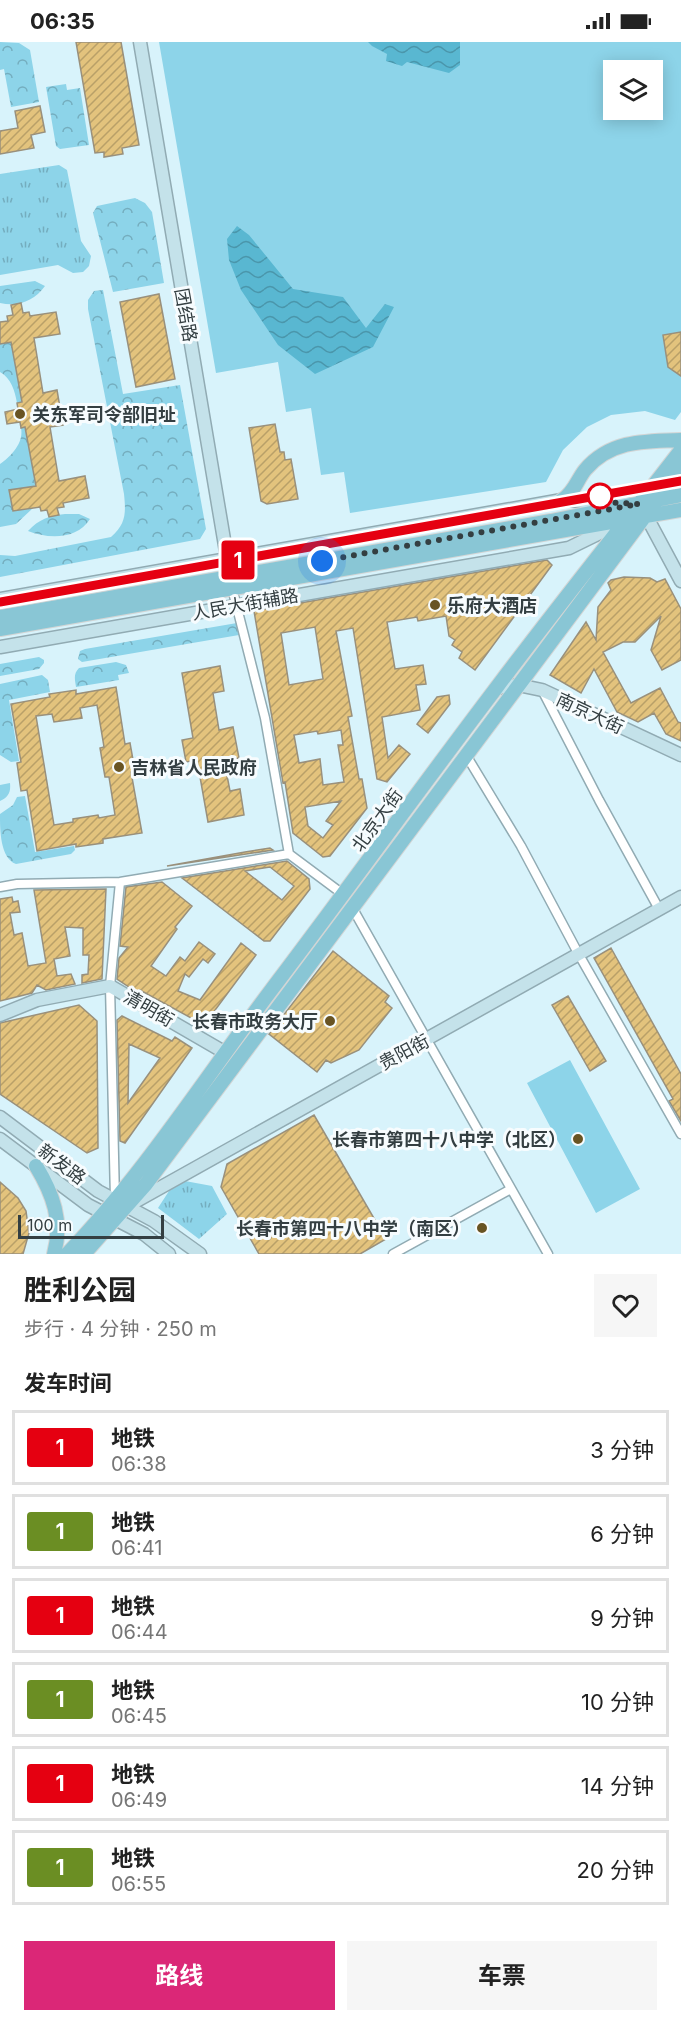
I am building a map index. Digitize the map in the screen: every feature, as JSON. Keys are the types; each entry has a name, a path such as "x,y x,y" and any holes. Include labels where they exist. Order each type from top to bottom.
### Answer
{"main road":[{"name":"团结路","path":"140,42 231,582"},
{"path":"562,500 571,493 587,468 612,449 633,442 681,440"},
{"name":"北京大街","path":"110,1216 121,1203 153,1175 353,909 518,685 642,510 681,450"},
{"name":"北京大街","path":"642,510 658,500 681,468"},
{"path":"658,500 681,495"},
{"path":"0,599 562,500 642,510 681,510"},
{"path":"0,617 626,520 642,510"},
{"path":"642,510 681,581"},
{"path":"0,629 231,582 642,510"},
{"name":"北京大街","path":"121,1203 134,1176 224,1052 344,895 496,688 626,520"},
{"name":"人民大街辅路","path":"0,647 569,548 626,520"},
{"name":"南京大街","path":"496,688 518,685 542,690 681,755"},
{"name":"贵阳街","path":"121,1203 426,1040 681,897"},
{"name":"清明街","path":"0,1015 37,1000 110,986 224,1052"},
{"name":"新发路","path":"0,1117 98,1191 154,1221 200,1254"},
{"name":"新发路","path":"0,1139 87,1204 144,1234 169,1254"},
{"path":"36,1166 51,1194 57,1214 58,1235 54,1254"},
{"path":"67,1254 110,1216"},
{"path":"84,1254 110,1216"}],"street":[{"path":"231,582 265,718 289,854 344,895"},
{"path":"542,690 598,800 659,909"},
{"path":"466,755 521,846 578,953 681,1134"},
{"path":"0,887 17,884 120,882 289,854"},
{"path":"120,882 110,986 121,1203"},
{"path":"353,909 549,1254"},
{"path":"393,1254 511,1189"}],"green space":[{"path":"0,42 19,43 30,50 39,102 11,107 4,69 0,70"},
{"path":"159,42 681,42 681,332 663,336 668,367 681,376 681,412 675,420 645,411 611,415 587,427 563,450 546,482 350,513 344,472 321,475 311,408 286,412 278,362 216,373"},
{"path":"66,84 67,90 80,88 89,145 60,149 56,146 46,87"},
{"path":"59,165 67,170 81,241 91,256 89,266 83,272 73,273 58,265 0,275 0,174"},
{"path":"135,198 145,203 152,212 164,283 113,292 93,213 97,206"},
{"path":"35,281 45,286 36,296 26,302 0,303 0,286"},
{"path":"103,290 123,394 180,385 206,529 200,539 0,577 0,555 15,556 111,537 122,523 125,513 124,494 88,309 88,300 94,291"},
{"path":"11,342 22,402 17,403 12,385 0,372 0,344"},
{"path":"25,427 36,486 9,491 13,511 33,508 16,524 0,527 0,464 16,449 21,439 21,428"},
{"path":"65,514 79,514 90,519 78,531 62,536 36,534 28,531 45,519"},
{"path":"237,623 239,635 82,662 78,659 80,651 85,649"},
{"path":"39,657 44,660 44,663 39,669 0,676 0,664"},
{"path":"116,662 126,665 129,673 118,675 119,680 76,687 75,675 79,668"},
{"path":"42,675 48,680 50,692 9,700 19,761 11,762 0,755 0,684"},
{"path":"10,783 8,794 0,801 0,785"},
{"path":"25,796 35,852 74,846 75,850 71,854 16,864 7,856 2,843 0,814 13,805 17,797"},
{"path":"570,1060 640,1189 596,1213 527,1083"},
{"path":"185,1181 212,1186 227,1214 199,1239 158,1208 169,1191"}],"water":[{"path":"368,42 460,42 460,65 449,73 407,62 402,66 386,61 387,54"},
{"path":"237,226 249,235 293,289 343,297 366,328 385,304 394,307 373,347 315,374 278,345 241,290 229,260 227,239"}],"building":[{"path":"76,42 121,42 139,145 122,148 123,154 104,157 104,152 95,153"},
{"path":"40,106 45,132 31,135 34,148 0,154 0,131 18,128 15,111"},
{"path":"159,294 175,379 136,387 120,302"},
{"path":"21,303 23,313 29,312 30,316 56,312 60,334 34,338 43,393 57,390 63,425 50,427 59,481 85,476 89,498 63,503 64,507 57,508 59,515 49,517 47,510 41,511 40,507 13,511 9,490 36,486 25,427 21,428 20,422 7,424 5,412 18,409 17,403 22,402 11,342 0,344 0,322 8,321 7,316 13,315 11,305"},
{"path":"681,332 681,376 668,367 663,335"},
{"path":"275,424 280,452 284,452 285,460 291,459 298,499 267,504 261,501 249,428"},
{"path":"547,560 552,565 475,670 459,658 462,652 452,645 455,640 449,636 446,616 418,621 417,617 387,622 395,669 423,665 426,684 416,685 420,710 382,717 388,758 399,745 410,754 387,782 377,779 353,628 336,631 352,716 348,717 359,779 362,779 367,808 330,856 323,857 293,833 254,611","holes":["315,627 323,679 289,685 281,633","341,730 343,745 338,745 344,782 323,785 320,759 299,763 294,735 317,731 318,734","341,801 326,821 333,825 323,838 308,826 305,807"]},
{"path":"624,577 650,578 657,582 665,579 681,609 681,660 662,670 651,650 661,616 635,642 623,642 603,652 631,703 660,688 678,722 681,723 681,741 666,734 654,713 638,722 617,712 594,669 581,693 550,675 586,622 596,640 598,607 611,590 608,583"},
{"path":"220,666 224,691 213,693 219,730 233,727 239,758 224,760 230,791 240,789 244,815 208,822 197,760 186,762 182,740 193,738 182,673"},
{"name":"吉林省人民政府","path":"116,687 125,744 130,743 135,771 131,772 142,833 103,839 103,843 76,847 76,844 37,851 27,790 21,791 17,763 21,762 11,704 50,697 49,694 76,690 76,694","holes":["97,705 104,747 100,748 105,777 109,777 115,815 73,819 73,822 54,825 36,716 52,714 54,722 82,718 80,708"]},
{"path":"449,695 450,704 428,733 417,724 437,697"},
{"path":"270,848 273,850 167,866 245,852"},
{"path":"287,861 309,879 310,889 270,941 264,941 182,878","holes":["270,867 294,886 282,900 245,871"]},
{"path":"162,882 192,906 175,927 177,929 151,966 166,976 180,957 185,961 199,942 215,954 208,963 203,959 189,977 185,974 178,991 200,1000 241,943 256,955 204,1025 140,990 138,993 117,979 119,958 128,947 120,946 126,887"},
{"path":"106,889 102,979 82,983 82,975 88,974 89,955 83,955 83,928 65,927 70,956 54,959 57,976 71,974 75,984 46,990 37,985 32,993 0,1001 0,899 12,897 13,902 18,901 20,912 10,913 14,935 22,933 28,966 46,963 34,890"},
{"path":"611,948 681,1074 681,1121 669,1101 673,1099 594,958"},
{"name":"长春市政务大厅","path":"333,951 389,996 385,1002 392,1008 359,1050 331,1063 326,1060 317,1072 269,1034"},
{"path":"568,996 606,1061 590,1071 552,1005"},
{"path":"79,1005 97,1021 98,1148 87,1153 0,1094 0,1023"},
{"path":"122,1016 172,1041 175,1037 192,1048 125,1143 120,1141 117,1020","holes":["129,1044 160,1058 128,1103"]},
{"path":"314,1115 386,1239 360,1254 259,1254 221,1187 227,1164"},
{"path":"0,1182 18,1198 26,1211 29,1233 23,1254 0,1254"}],"metro line":[{"name":"1","path":"0,602 681,481"}],"place":[{"name":"关东军司令部旧址","path":"20,414"},
{"name":"乐府大酒店","path":"435,605"},
{"name":"吉林省人民政府","path":"119,767"},
{"name":"长春市政务大厅","path":"330,1021"},
{"name":"长春市第四十八中学（北区）","path":"578,1139"},
{"name":"长春市第四十八中学（南区）","path":"482,1228"}],"route":[{"path":"322,561 639,504 601,502 600,496"}]}
